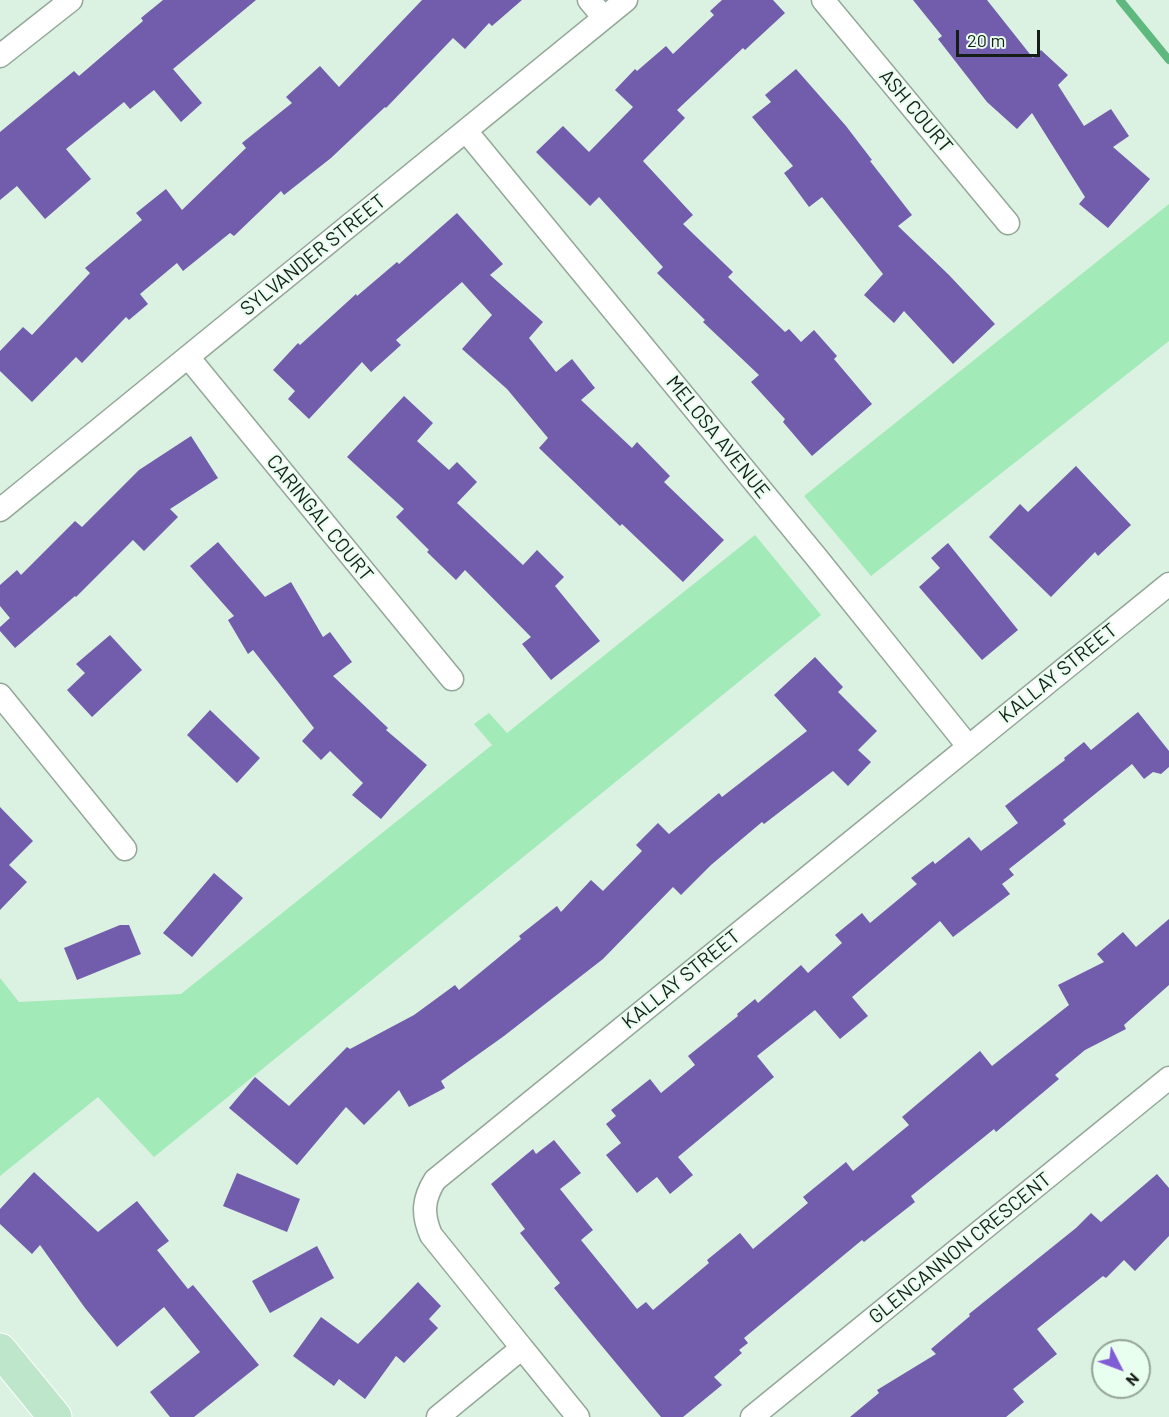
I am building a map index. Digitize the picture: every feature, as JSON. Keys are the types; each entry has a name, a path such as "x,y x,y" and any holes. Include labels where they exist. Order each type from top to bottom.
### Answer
{"main road":[{"path":"0,1350 55,1417"}],"street":[{"path":"0,56 71,0"},
{"path":"589,0 604,18"},
{"name":"SYLVANDER STREET","path":"0,510 626,0"},
{"name":"ASH COURT","path":"823,0 1008,223"},
{"name":"MELOSA AVENUE","path":"466,131 818,558 968,746"},
{"name":"CARINGAL COURT","path":"188,357 452,679"},
{"name":"KALLAY STREET","path":"522,1347 431,1234 424,1215 425,1203 435,1180 1169,584"},
{"path":"0,695 125,849"},
{"name":"GLENCANNON CRESCENT","path":"752,1417 1169,1078"},
{"path":"438,1417 522,1347 578,1417"}],"green space":[{"path":"1169,204 1169,341 871,576 804,496"},
{"path":"755,535 821,615 154,1157 98,1097 0,1176 0,978 19,1002 181,994 492,745 474,724 489,713 507,733"}],"building":[{"path":"163,0 256,0 173,69 202,103 181,122 154,90 130,109 124,102 66,149 91,179 45,219 17,186 0,200 0,132 74,71 79,76 143,21 141,18"},
{"path":"422,0 522,0 492,26 489,23 465,49 453,38 386,108 331,158 284,195 281,191 234,236 230,233 183,271 177,263 140,294 148,304 129,320 126,317 82,363 76,357 32,402 0,371 0,351 23,327 32,335 90,273 85,268 142,220 136,213 166,189 182,210 246,148 242,143 292,103 286,97 320,66 339,87"},
{"path":"722,0 773,0 785,13 745,50 743,48 677,110 685,118 643,161 693,215 683,224 733,272 728,277 785,332 789,329 801,342 814,330 837,356 834,359 872,404 812,456 783,422 785,419 751,382 759,375 703,322 705,320 657,273 663,267 599,197 590,206 536,152 563,126 589,152 633,107 615,90 635,69 637,71 666,46 673,54 714,15 710,11"},
{"path":"913,0 987,0 1033,58 1041,50 1068,75 1058,85 1084,126 1111,109 1129,136 1113,147 1150,179 1108,228 1079,204 1085,197 1032,113 1017,129 987,102 938,39 942,36"},
{"path":"796,69 846,126 912,215 898,226 995,324 953,364 904,311 894,323 864,295 883,274 822,197 809,207 784,173 793,166 752,117 771,102 765,95"},
{"path":"457,213 503,264 490,275 543,322 529,338 556,372 572,359 595,388 581,400 632,448 637,442 670,476 664,482 724,540 683,582 622,524 620,526 539,448 548,438 507,389 462,349 492,315 462,282 396,340 401,345 371,372 362,362 309,419 288,399 295,391 273,370 298,343 300,345 356,294 357,296 397,262 399,264"},
{"path":"404,396 433,423 417,441 449,470 457,462 477,482 457,503 523,565 537,550 564,577 555,586 600,641 551,680 522,644 531,637 465,570 456,580 427,552 429,550 396,517 404,509 347,457"},
{"path":"191,436 218,478 170,509 178,517 144,551 133,540 76,597 15,648 0,631 0,627 10,618 0,606 0,585 17,570 21,575 75,521 82,527 139,470"},
{"path":"1076,466 1131,525 1098,556 1095,552 1051,597 989,537 1020,504 1028,512"},
{"path":"218,542 265,597 291,582 323,637 330,632 352,662 333,676 388,728 386,730 427,765 381,819 352,795 363,783 330,751 321,760 302,741 314,728 253,650 248,654 228,620 234,616 190,566"},
{"path":"948,543 1018,630 982,660 919,587 940,568 931,558"},
{"path":"110,635 142,670 92,717 67,690 85,673 76,664"},
{"path":"815,657 843,687 838,692 877,731 858,750 871,762 848,786 833,771 764,824 762,822 711,865 681,895 673,887 603,959 504,1036 441,1081 445,1088 409,1107 399,1090 364,1125 346,1107 297,1165 229,1108 255,1077 289,1106 347,1047 350,1049 414,1015 455,985 459,990 521,939 519,936 557,906 561,912 591,880 603,891 642,851 636,845 658,823 669,834 719,793 722,797 807,731 774,695"},
{"path":"210,710 260,758 237,783 187,735"},
{"path":"1138,712 1169,751 1169,767 1161,774 1153,772 1144,779 1132,764 1063,820 1066,824 1009,869 1014,875 1002,884 1010,894 953,937 940,921 852,997 868,1016 840,1039 815,1010 757,1056 774,1077 678,1157 693,1175 670,1194 657,1177 637,1193 606,1155 621,1143 606,1124 616,1116 611,1110 650,1079 661,1093 695,1065 688,1056 738,1016 737,1014 755,999 758,1003 801,965 808,973 842,943 835,935 862,913 870,923 917,884 911,878 933,861 935,864 969,837 981,851 1018,823 1005,806 1065,760 1064,758 1084,742 1091,750"},
{"path":"0,807 33,841 9,865 27,882 0,910"},
{"path":"214,873 243,898 192,957 163,933"},
{"path":"1169,919 1169,985 1124,1025 1126,1029 1085,1050 1055,1075 1059,1079 996,1132 994,1129 911,1196 915,1202 864,1242 862,1240 744,1338 748,1343 739,1350 742,1353 714,1377 722,1385 683,1417 661,1417 596,1339 554,1288 560,1283 520,1233 525,1229 491,1184 533,1149 536,1154 554,1140 581,1173 560,1189 593,1230 581,1240 637,1309 646,1302 653,1310 709,1263 707,1260 740,1233 753,1249 808,1203 803,1197 846,1162 853,1171 909,1125 902,1117 980,1051 992,1066 1069,1005 1058,985 1104,962 1097,954 1123,932 1136,947"},
{"path":"120,925 129,925 141,954 77,980 64,948"},
{"path":"34,1172 98,1232 137,1201 169,1241 157,1250 188,1289 193,1285 259,1365 194,1417 170,1417 150,1392 200,1352 164,1307 117,1347 85,1308 40,1245 32,1254 0,1224 0,1209"},
{"path":"237,1173 300,1199 287,1232 223,1206"},
{"path":"1157,1174 1169,1188 1169,1236 1135,1271 1124,1260 1106,1278 1103,1276 1037,1329 1057,1354 1013,1389 1024,1402 1006,1417 850,1417 879,1393 877,1390 936,1354 931,1349 970,1316 969,1314 1076,1228 1091,1213 1101,1222"},
{"path":"317,1246 334,1278 270,1313 252,1281"},
{"path":"418,1282 441,1306 429,1319 438,1328 404,1363 396,1356 365,1399 339,1379 334,1386 293,1356 321,1317 358,1344"}],"waterway":[{"path":"1120,0 1169,60"}]}
